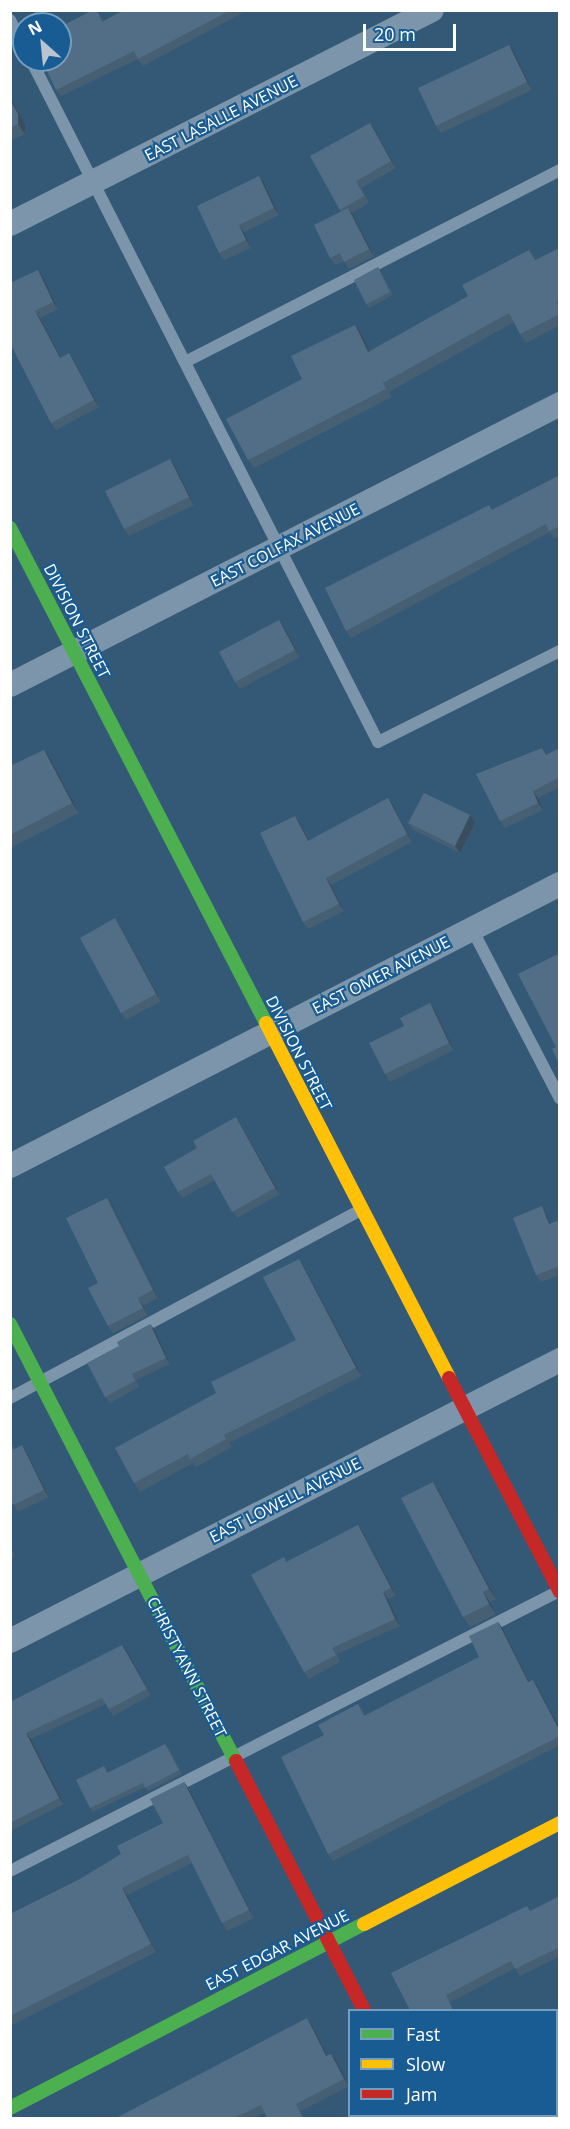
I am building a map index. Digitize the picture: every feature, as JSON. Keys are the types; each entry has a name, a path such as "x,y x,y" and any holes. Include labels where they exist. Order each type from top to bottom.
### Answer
{"street":[{"name":"EAST LASALLE AVENUE","path":"10,224 432,10"},
{"name":"EAST COLFAX AVENUE","path":"10,686 560,404"},
{"name":"DIVISION STREET","path":"10,528 559,1591"},
{"name":"EAST OMER AVENUE","path":"10,1166 560,884"},
{"name":"CHRISTYANN STREET","path":"10,1324 363,2009"},
{"name":"EAST LOWELL AVENUE","path":"10,1641 560,1360"},
{"name":"EAST EDGAR AVENUE","path":"10,2108 560,1823"}],"lane":[{"path":"37,72 281,547 378,742 560,651"},
{"path":"185,362 560,170"},
{"path":"472,929 560,1099"},
{"path":"10,1398 362,1210"},
{"path":"10,1871 232,1755 559,1591"}],"building":[{"path":"93,10 97,10 102,22 124,10 231,10 138,59 134,51 56,90 48,72 72,72 72,21"},
{"path":"509,45 527,82 436,126 418,88"},
{"path":"10,100 18,114 18,124 10,128"},
{"path":"370,123 391,161 356,181 364,196 340,210 310,156"},
{"path":"259,176 274,208 239,225 246,240 219,253 197,206"},
{"path":"348,208 369,249 344,262 340,253 330,258 314,225"},
{"path":"560,248 560,300 556,302 560,314 520,334 509,313 383,383 386,389 248,460 226,419 302,379 291,356 355,325 368,352 468,296 462,285 529,250 535,260"},
{"path":"378,267 390,292 366,304 354,280"},
{"path":"38,270 53,302 35,311 60,358 69,353 94,400 51,423 10,343 10,283"},
{"path":"170,459 189,497 124,529 105,491"},
{"path":"560,475 560,526 549,531 546,524 346,631 325,588 489,505 492,510"},
{"path":"279,620 295,650 235,682 219,652"},
{"path":"542,748 546,755 560,748 560,777 533,791 538,803 500,821 476,774"},
{"path":"44,750 72,803 10,835 10,766"},
{"path":"424,793 470,815 455,846 408,823"},
{"path":"388,798 407,834 326,878 339,904 303,922 260,833 295,816 308,841"},
{"path":"115,918 156,994 121,1013 80,938"},
{"path":"560,953 560,1066 552,1049 556,1047 518,974"},
{"path":"430,1003 449,1043 385,1074 369,1043 404,1026 400,1018"},
{"path":"236,1117 275,1188 232,1212 211,1174 178,1192 164,1167 197,1148 193,1141"},
{"path":"107,1198 153,1290 138,1298 143,1308 108,1326 88,1288 98,1283 66,1218"},
{"path":"542,1206 549,1224 560,1220 560,1266 536,1275 513,1218"},
{"path":"299,1259 356,1368 224,1435 226,1439 190,1459 188,1454 134,1483 115,1448 216,1393 211,1382 296,1340 263,1277"},
{"path":"150,1324 166,1358 132,1374 135,1381 105,1397 87,1363 119,1346 117,1342"},
{"path":"10,1444 13,1450 22,1445 44,1490 13,1505 10,1499"},
{"path":"433,1482 489,1589 483,1592 489,1604 463,1617 401,1498"},
{"path":"358,1525 391,1588 383,1592 395,1619 332,1648 336,1655 304,1672 251,1575 284,1557 286,1562"},
{"path":"498,1622 528,1682 533,1680 560,1736 328,1854 281,1757 324,1735 318,1725 358,1704 364,1716 479,1657 469,1636"},
{"path":"122,1645 147,1689 109,1709 102,1698 26,1733 59,1798 10,1823 10,1702"},
{"path":"165,1744 179,1770 145,1788 143,1783 90,1808 76,1780 104,1766 107,1773"},
{"path":"184,1782 249,1910 222,1923 188,1855 122,1888 151,1944 10,2016 10,1914 80,1879 121,1854 117,1846 163,1823 150,1799"},
{"path":"560,1896 560,1947 515,1969 511,1961 446,1995 453,2009 409,2009 391,1973 527,1906 530,1911"},
{"path":"307,2018 326,2056 331,2054 344,2079 296,2104 303,2118 267,2118 261,2105 234,2118 116,2118"}],"traffic: fast":[{"path":"10,528 266,1023"},
{"path":"10,1324 236,1761"},
{"path":"10,2108 364,1924"}],"traffic: slow":[{"path":"266,1023 449,1378"},
{"path":"364,1924 560,1823"}],"traffic: jam":[{"path":"449,1378 560,1592"},
{"path":"236,1761 363,2009"}]}
